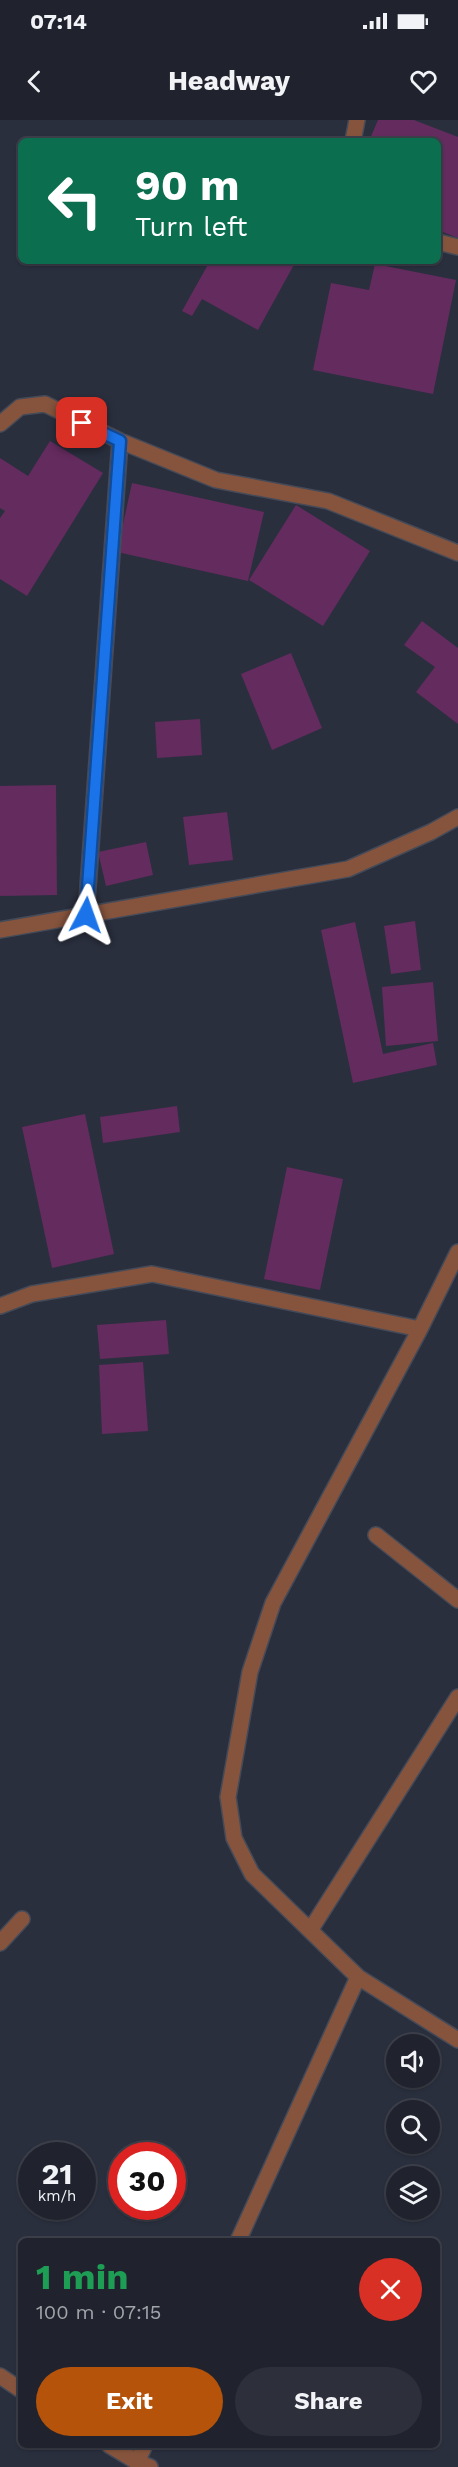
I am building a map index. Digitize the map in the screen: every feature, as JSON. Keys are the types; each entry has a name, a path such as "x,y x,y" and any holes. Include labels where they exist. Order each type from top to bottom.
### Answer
{"street":[{"path":"354,138 357,120"},
{"path":"441,243 458,247"},
{"path":"0,424 20,407 45,404 120,441 216,480 328,501 458,553"},
{"path":"86,915 120,441"},
{"path":"0,930 348,869 431,832 458,817"},
{"path":"458,1252 420,1329 273,1603 250,1672 228,1797 234,1838 252,1874 358,1977 458,2040"},
{"path":"0,1306 32,1294 152,1274 420,1329"},
{"path":"376,1535 458,1600"},
{"path":"310,1929 458,1697"},
{"path":"0,1943 22,1919"},
{"path":"239,2238 358,1977"},
{"path":"0,2378 18,2388"},
{"path":"114,2448 144,2465 145,2448"}],"building":[{"path":"378,120 414,120 458,137 458,238 441,231 441,138 370,138"},
{"path":"208,264 294,264 258,330 202,299 192,316 182,311"},
{"path":"375,264 456,280 433,394 313,370 331,283 369,290"},
{"path":"50,441 103,473 27,596 0,579 0,518 5,511 0,508 0,458 28,476"},
{"path":"132,483 264,512 248,581 117,552"},
{"path":"296,505 370,551 323,626 249,580"},
{"path":"422,621 458,648 458,724 416,692 435,667 404,645"},
{"path":"291,653 322,728 272,750 241,674"},
{"path":"200,719 202,755 157,758 155,722"},
{"path":"56,785 57,895 0,896 0,786"},
{"path":"227,812 233,860 189,865 183,817"},
{"path":"146,842 153,875 106,886 98,852"},
{"path":"415,921 421,970 391,974 384,926"},
{"path":"355,922 383,1054 433,1043 437,1065 353,1083 321,930"},
{"path":"433,982 438,1041 386,1046 382,987"},
{"path":"177,1106 180,1132 103,1143 100,1117"},
{"path":"85,1114 114,1254 52,1268 22,1127"},
{"path":"287,1167 343,1179 320,1290 264,1279"},
{"path":"166,1320 169,1354 100,1359 97,1325"},
{"path":"143,1362 148,1431 102,1434 99,1365"}],"route":[{"path":"82,423 120,441 86,915"}]}
